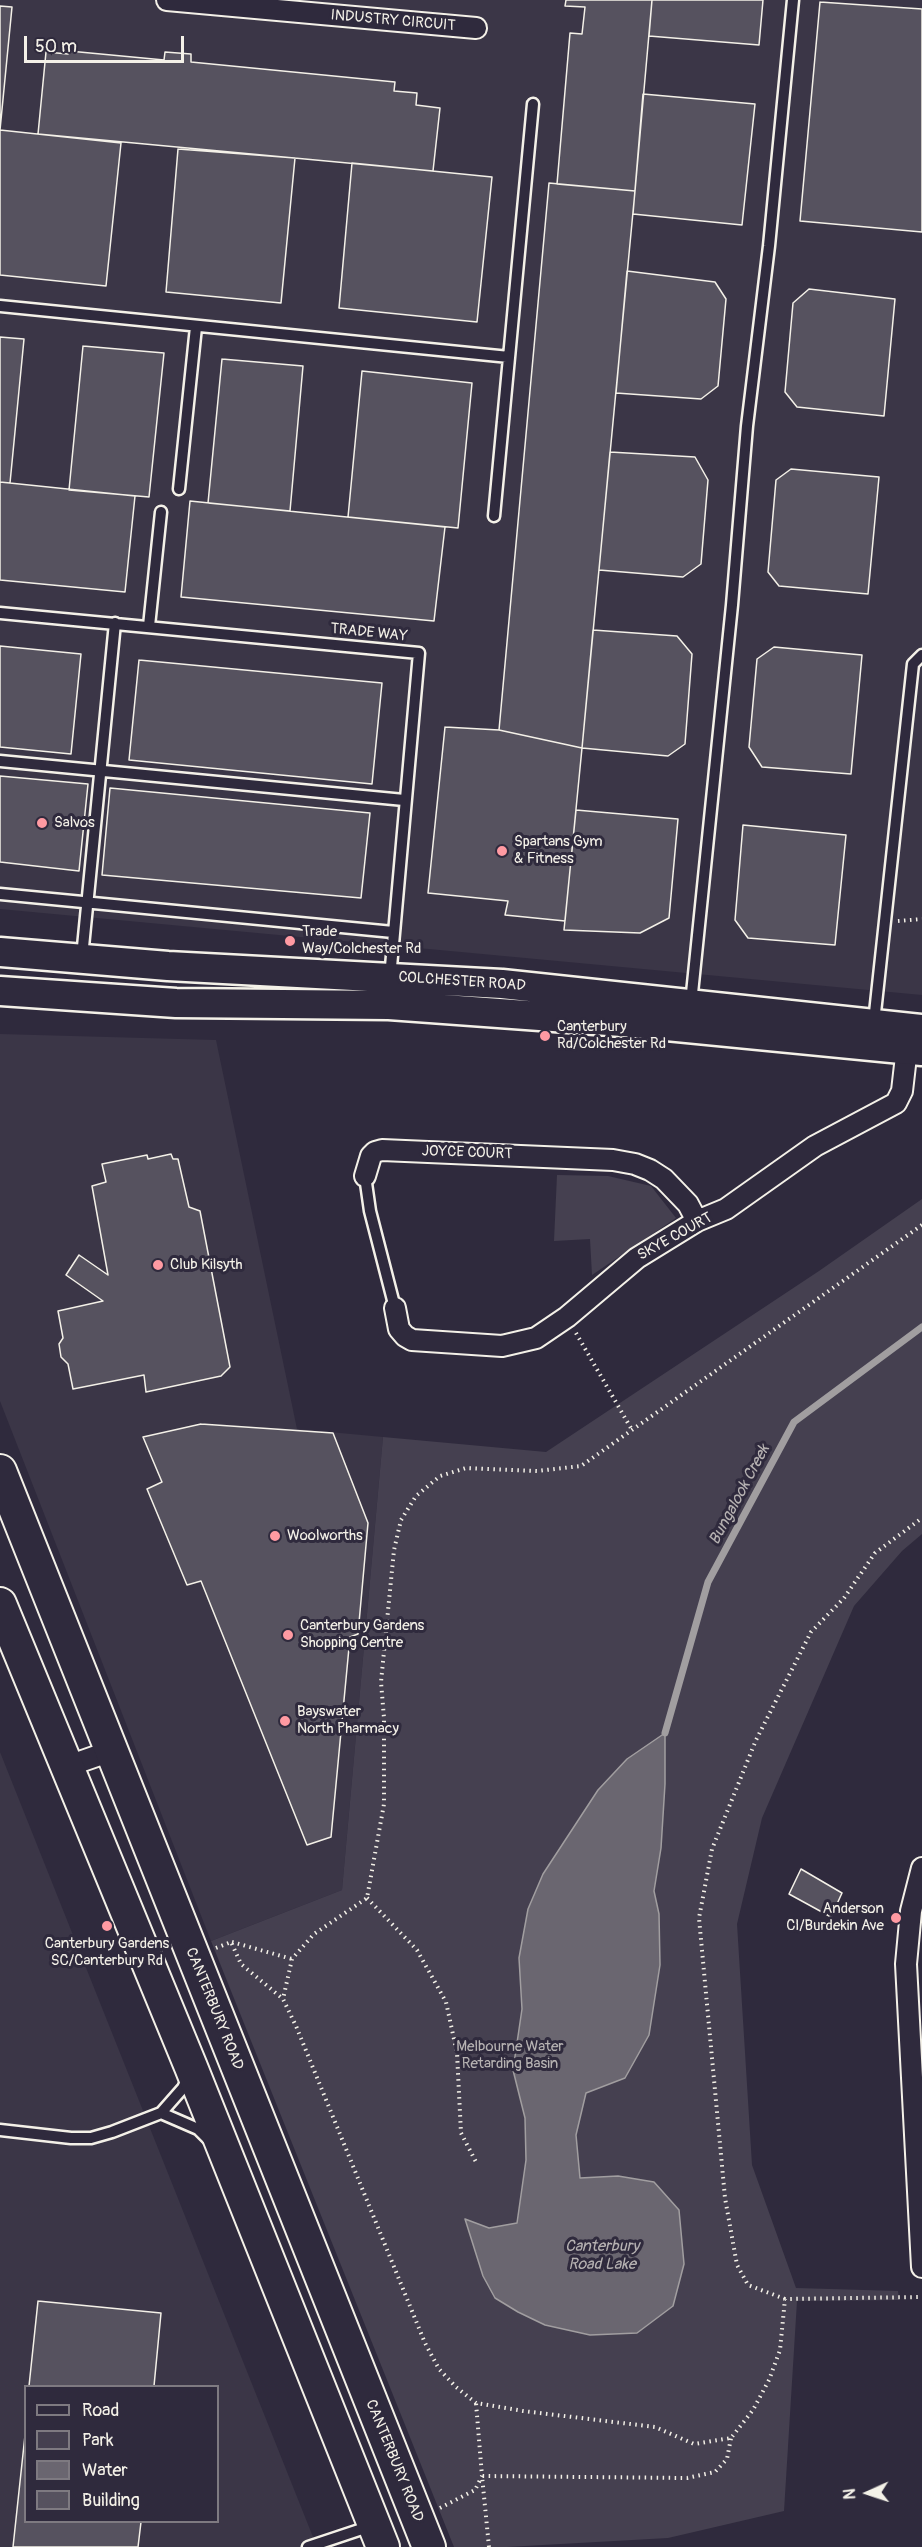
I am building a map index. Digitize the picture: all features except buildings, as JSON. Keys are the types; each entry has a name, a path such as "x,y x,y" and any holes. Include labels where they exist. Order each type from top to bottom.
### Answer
{"main road":[{"name":"COLCHESTER ROAD","path":"0,952 168,966 390,991"},
{"name":"COLCHESTER ROAD","path":"0,991 176,1003 502,984 690,1016 915,1039"},
{"name":"CANTERBURY ROAD","path":"0,1471 111,1751 425,2510 429,2547"},
{"path":"0,1604 191,2067 378,2536 425,2510"}],"street":[{"name":"INDUSTRY CIRCUIT","path":"166,0 476,28"},
{"name":"SKYE COURT","path":"395,1308 399,1329 412,1340 480,1346 521,1344 536,1338 567,1317 637,1258 697,1221 733,1205 815,1146 896,1103 902,1091 915,1039"},
{"name":"JOYCE COURT","path":"366,1172 375,1152 382,1150 591,1158 634,1164 664,1179 688,1204 697,1221"},
{"path":"68,1766 111,1751"},
{"path":"922,1868 911,1911 906,1964 922,2267"}],"lane":[{"path":"690,1016 732,605 747,426 769,246 793,0"},
{"path":"494,516 533,104"},
{"path":"0,306 509,357"},
{"path":"179,489 196,327"},
{"path":"149,626 161,512"},
{"name":"TRADE WAY","path":"0,613 419,653 404,800 390,991"},
{"path":"82,958 115,623"},
{"path":"873,1035 913,664 922,655"},
{"path":"0,761 404,800"},
{"path":"0,894 393,932"},
{"name":"JOYCE COURT","path":"366,1172 370,1211 395,1308"},
{"path":"0,2130 91,2138 161,2113 183,2088 191,2067"},
{"path":"161,2113 198,2129 228,2161"},
{"path":"308,2547 378,2536"}],"path":[{"path":"885,921 922,919"},
{"path":"283,1999 292,1959 314,1934 367,1898 384,1804 384,1718 381,1682 394,1550 401,1520 416,1496 440,1476 466,1468 537,1471 581,1466 922,1225"},
{"path":"567,1317 632,1430"},
{"path":"922,1518 874,1553 844,1599 811,1632 756,1740 712,1849 699,1918 724,2198 737,2265 748,2285 785,2299 922,2296"},
{"path":"367,1898 417,1950 446,2002 457,2053 461,2133 476,2162"},
{"path":"212,1949 231,1942 292,1959"},
{"path":"231,1942 241,1964 283,1999 301,2037 425,2343 439,2369 456,2387 476,2403 654,2427 694,2444 731,2438"},
{"path":"482,2476 687,2478 715,2472 727,2459 731,2438 753,2410 769,2380 780,2350 785,2299"},
{"path":"476,2403 489,2547"},
{"path":"425,2510 476,2490 482,2476"}],"shaded area":[{"path":"0,0 922,0 922,995 0,909"},
{"path":"0,1034 216,1040 297,1429 383,1437 342,1890 211,1941 0,1401"},
{"path":"0,1752 317,2547 0,2547"}],"green space":[{"path":"557,1175 608,1176 651,1186 676,1218 592,1275 590,1239 554,1241"},
{"name":"Melbourne Water Retarding Basin","path":"922,1199 922,1534 902,1551 854,1606 762,1818 737,1924 752,2165 796,2288 898,2291 899,2300 797,2301 784,2511 668,2538 507,2547 454,2547 211,1941 342,1890 383,1437 546,1452 819,1271"}],"water":[{"name":"Canterbury Road Lake","path":"665,1733 661,1848 654,1891 659,1914 660,1965 649,2035 625,2078 586,2093 576,2135 580,2178 618,2176 654,2182 679,2210 684,2264 673,2306 637,2333 590,2335 545,2325 495,2298 483,2276 465,2219 489,2228 517,2223 526,2160 525,2118 513,2070 522,2009 519,1958 528,1909 543,1874 598,1790 627,1759"}],"waterway":[{"name":"Bungalook Creek","path":"665,1733 708,1582 794,1422 922,1327"}],"place":[{"name":"Salvos","path":"42,823"},
{"name":"Spartans Gym & Fitness","path":"502,851"},
{"name":"Trade Way/Colchester Rd","path":"290,941"},
{"name":"Canterbury Rd/Colchester Rd","path":"545,1036"},
{"name":"Club Kilsyth","path":"158,1265"},
{"name":"Woolworths","path":"275,1536"},
{"name":"Canterbury Gardens Shopping Centre","path":"288,1635"},
{"name":"Bayswater North Pharmacy","path":"285,1721"},
{"name":"Anderson Cl/Burdekin Ave","path":"896,1918"},
{"name":"Canterbury Gardens SC/Canterbury Rd","path":"107,1926"}]}
